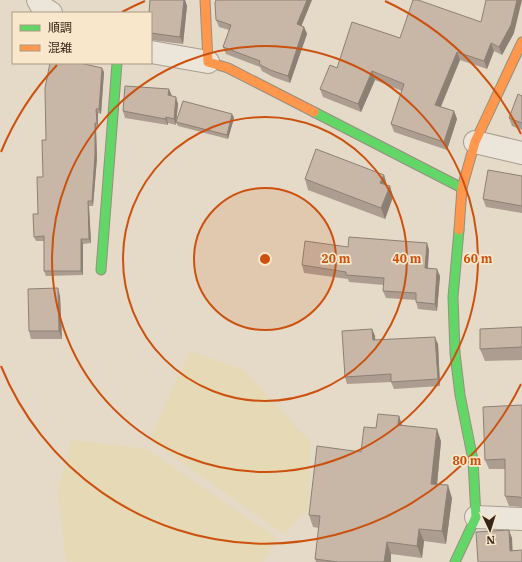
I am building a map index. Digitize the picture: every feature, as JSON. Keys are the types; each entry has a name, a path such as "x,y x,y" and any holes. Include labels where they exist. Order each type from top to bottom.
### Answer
{"street":[{"path":"38,0 42,7 50,12"},
{"path":"205,0 208,62"},
{"path":"455,562 476,517 473,460 460,395 455,353 453,305 462,188 475,142 522,42"},
{"path":"152,52 208,62 228,68 462,188"},
{"path":"101,270 117,64"},
{"path":"475,142 522,153"},
{"path":"476,517 522,519"}],"shaded area":[{"path":"190,351 244,370 311,443 308,509 284,534 150,440"},
{"path":"71,440 147,449 278,539 263,562 68,562 66,561 58,490"}],"building":[{"path":"150,0 184,0 180,37 152,33 152,12 149,12"},
{"path":"216,0 307,0 297,24 304,27 288,76 270,70 259,64 260,61 223,47 231,25 216,20"},
{"path":"413,0 418,0 481,22 486,0 517,0 511,25 499,47 491,43 484,61 457,52 435,105 454,111 444,142 391,124 404,84 372,71 358,104 320,89 330,65 337,68 352,22 400,38"},
{"path":"50,64 84,64 102,68 99,109 96,109 97,123 95,123 92,201 88,201 89,239 81,239 81,271 44,271 44,236 34,237 33,214 38,214 37,177 43,177 42,140 46,140 45,88"},
{"path":"125,86 169,89 168,95 176,97 174,119 166,117 165,119 123,111"},
{"path":"518,94 522,96 522,123 509,118"},
{"path":"183,101 232,114 227,135 176,122"},
{"path":"316,149 384,175 380,183 390,186 381,208 305,179"},
{"path":"488,170 522,176 522,206 483,199"},
{"path":"349,237 427,243 425,268 437,269 435,304 416,302 416,293 383,291 384,278 346,275 346,272 302,265 305,241 348,247"},
{"path":"58,288 59,331 29,331 28,289"},
{"path":"522,327 522,347 480,349 480,329"},
{"path":"372,329 373,340 435,337 438,379 391,382 391,374 345,377 342,331"},
{"path":"522,405 522,498 505,496 505,459 485,460 483,407"},
{"path":"378,414 399,416 398,425 437,429 431,484 448,485 442,531 419,529 417,546 387,542 384,562 338,562 315,559 320,516 309,515 317,446 361,452 364,427 376,428"},
{"path":"509,530 510,551 522,550 522,562 478,562 476,532"}],"traffic: fast":[{"path":"101,270 117,64"},
{"path":"314,112 462,188"},
{"path":"455,562 476,517 473,460 460,395 455,353 453,297 459,230"}],"traffic: slow":[{"path":"205,0 208,62 228,68 314,112"},
{"path":"459,230 462,188 475,142 522,42"}]}
